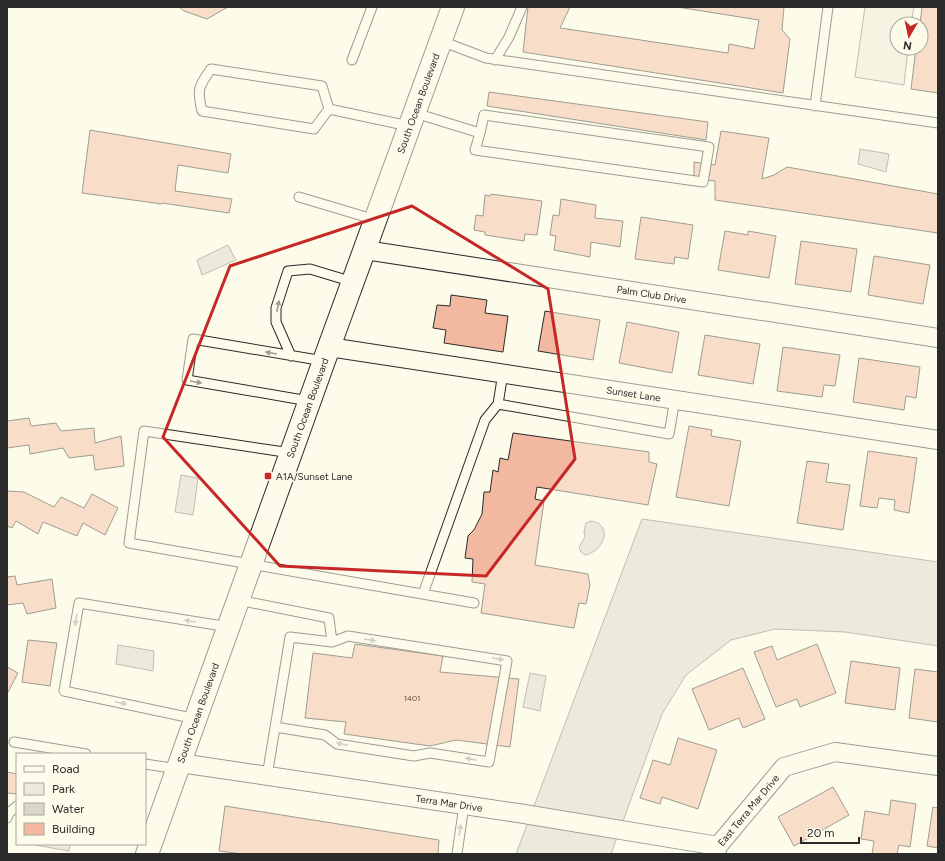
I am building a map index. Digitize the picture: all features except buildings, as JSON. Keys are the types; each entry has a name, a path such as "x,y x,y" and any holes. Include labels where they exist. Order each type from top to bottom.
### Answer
{"main road":[{"name":"South Ocean Boulevard","path":"148,854 155,823 179,766 326,354 413,120 453,7"}],"street":[{"name":"Palm Club Drive","path":"365,250 938,338"},
{"name":"Sunset Lane","path":"326,354 504,373 938,440"},
{"name":"East Terra Mar Drive","path":"717,850 784,767 835,752 938,766"},
{"name":"Terra Mar Drive","path":"179,766 267,776 464,805 623,830 717,850"}],"lane":[{"path":"352,60 372,7"},
{"path":"495,60 509,37 522,7"},
{"path":"814,106 828,7"},
{"path":"441,41 495,60 938,123"},
{"path":"211,69 322,86 329,109 314,129 202,111 199,96 201,83 211,69"},
{"path":"329,109 413,120 480,133"},
{"path":"484,115 709,147 703,182 475,150 480,133 484,115"},
{"path":"299,197 376,220"},
{"path":"291,356 276,322 276,308 288,271 310,269 353,282"},
{"path":"309,402 187,380 193,339 291,356 326,354"},
{"path":"423,594 485,420 498,404 504,373"},
{"path":"498,404 669,434 674,399"},
{"path":"291,453 144,431 129,543 474,603"},
{"path":"238,600 330,618 332,642"},
{"path":"196,719 64,691 79,603 229,627"},
{"path":"267,776 275,727 290,637 332,642 348,636 507,661 489,762 430,753 414,756 337,744 326,735 275,727"},
{"path":"14,742 80,753"},
{"path":"146,764 179,766"},
{"path":"457,854 464,805"},
{"path":"7,818 9,813 16,807"}],"highlighted area":[{"path":"412,206 548,289 575,459 486,576 280,566 163,437 230,266"}],"green space":[{"path":"865,7 914,7 912,16 889,16 889,56 907,56 904,85 855,77"}],"water":[{"path":"860,149 889,154 886,172 858,164"},
{"path":"228,245 236,260 202,275 197,260"},
{"path":"181,475 198,478 193,515 175,512"},
{"path":"642,519 938,562 938,646 845,632 775,629 731,640 686,675 662,714 611,854 516,854"},
{"path":"591,521 598,523 602,527 604,538 592,553 585,555 581,552 579,547 585,537 584,531 586,523"},
{"path":"118,645 154,651 153,671 116,664"},
{"path":"530,673 546,676 540,711 523,707"},
{"path":"35,845 70,845 69,851"}],"place":[{"name":"A1A/Sunset Lane","path":"268,476"}]}
